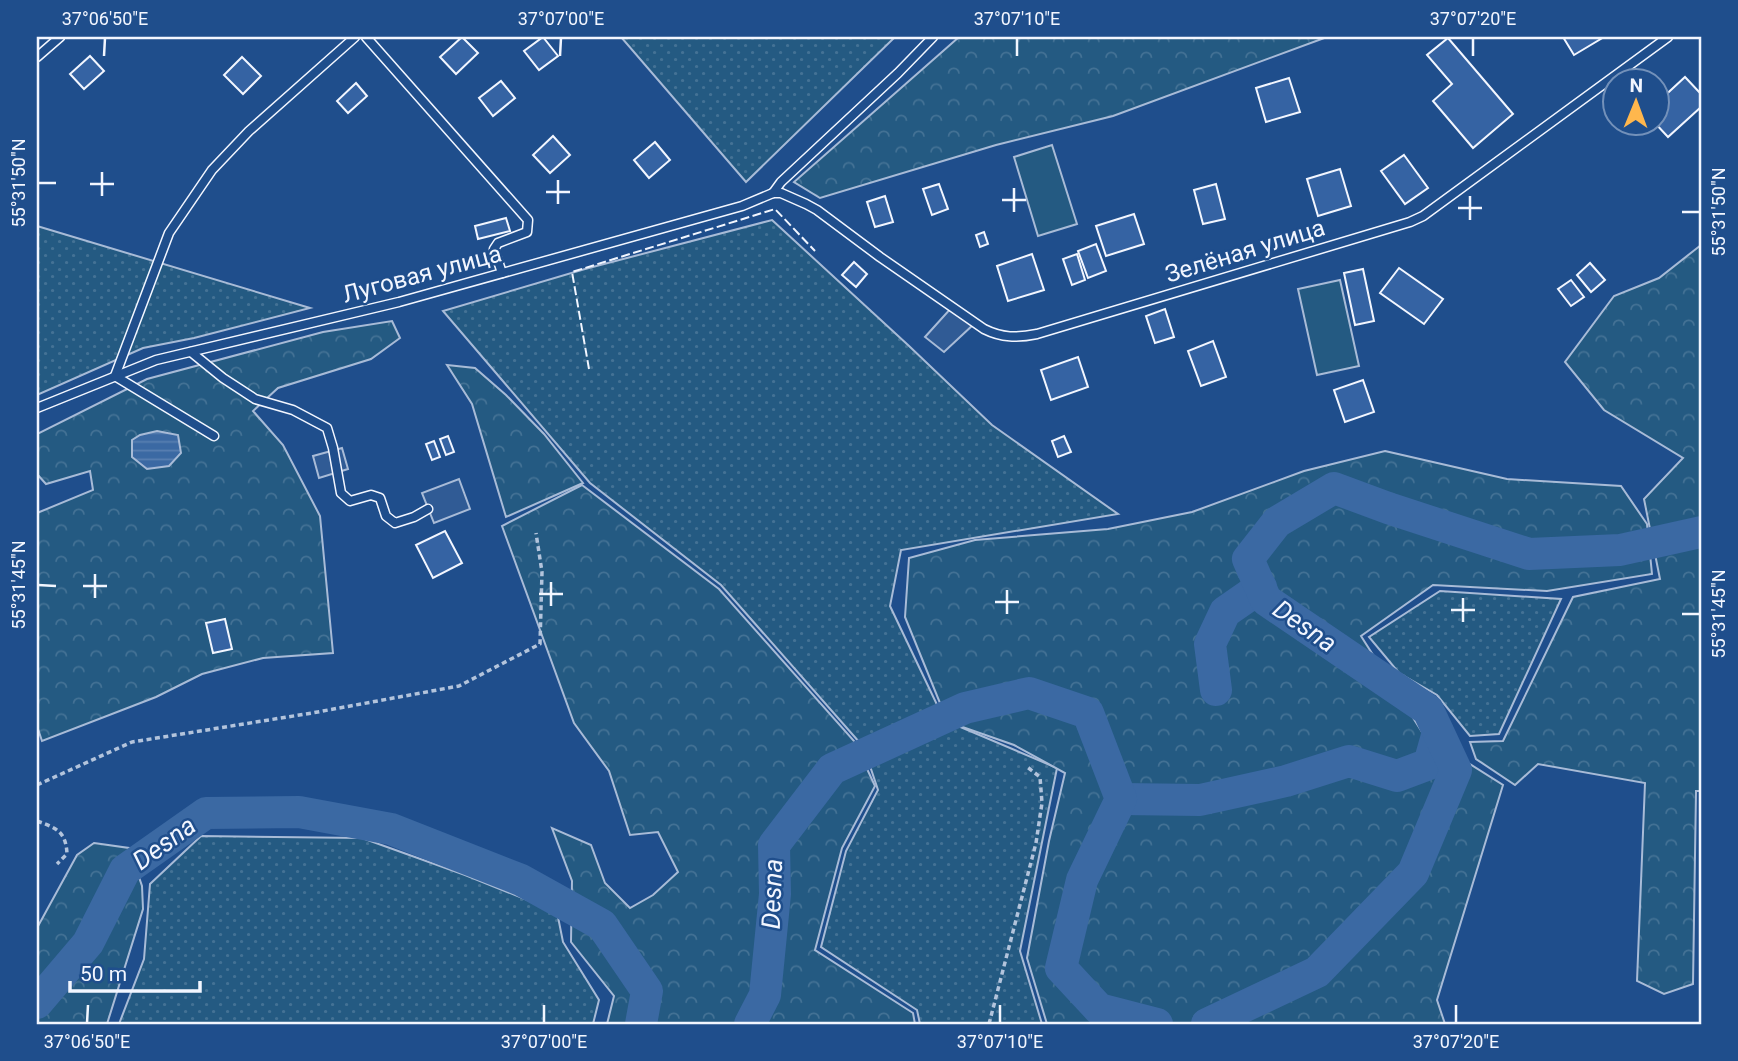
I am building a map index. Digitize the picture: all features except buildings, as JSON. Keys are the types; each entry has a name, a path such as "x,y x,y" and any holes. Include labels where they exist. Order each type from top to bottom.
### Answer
{"lane":[{"path":"37,57 60,37"},
{"path":"214,436 115,376 169,233 212,170 249,131 355,37"},
{"path":"366,37 528,220 527,232 498,243 494,249 502,273"},
{"path":"773,193 781,182 933,37"},
{"name":"Зелёная улица","path":"773,193 781,193 817,210 984,329 1010,338 1029,336 1423,216 1668,37"},
{"name":"Луговая улица","path":"37,408 156,360 399,302 742,206 773,193"},
{"path":"191,352 255,399 293,410 327,428 334,447 341,492 350,501 371,495 380,498 386,516 395,523 428,509"}],"path":[{"path":"37,785 132,743 459,686 540,644 542,572 536,533"},
{"path":"989,1024 1036,843 1042,803 1040,777 1026,766"},
{"path":"37,821 57,829 67,842 67,854 57,864"}],"green space":[{"path":"621,37 895,37 746,182"},
{"path":"959,37 1327,37 1113,116 996,145 820,198 794,182"},
{"path":"1052,145 1077,224 1038,236 1014,157"},
{"path":"772,220 992,425 1118,514 901,550 890,606 940,711 860,743 721,585 590,483 443,311 585,269"},
{"path":"37,226 310,308 194,338 143,348 37,395"},
{"path":"1701,245 1701,791 1696,791 1693,984 1664,994 1637,981 1645,783 1538,764 1515,785 1476,759 1470,742 1503,741 1573,597 1660,579 1644,499 1683,458 1604,410 1565,362 1614,296 1659,278"},
{"path":"1340,280 1359,366 1317,375 1298,289"},
{"path":"392,321 400,338 371,359 278,388 253,411 283,445 320,516 333,653 263,658 202,674 156,697 42,741 37,726 37,513 93,490 90,471 46,484 37,474 37,434 147,379 323,332"},
{"path":"447,365 475,368 544,434 583,483 506,517 472,404"},
{"path":"1385,451 1507,479 1621,486 1647,524 1652,574 1547,591 1433,585 1361,636 1424,735 1503,785 1437,1000 1445,1024 1047,1024 1027,958 1065,773 1014,745 951,723 942,708 905,617 909,558 975,540 1108,529 1192,512 1304,471"},
{"path":"582,485 719,589 854,741 875,786 842,848 815,950 913,1013 915,1024 607,1024 614,996 571,942 572,881 552,828 591,845 605,883 630,908 653,895 678,872 658,832 630,835 609,771 574,723 502,526"},
{"path":"1440,591 1561,599 1499,734 1470,736 1437,695 1399,673 1369,637"},
{"path":"951,723 1057,768 1020,951 1042,1024 920,1024 917,1010 821,947 846,851 878,790 869,763"},
{"path":"201,836 362,838 557,912 563,942 599,1000 593,1024 119,1024 144,959 150,884"},
{"path":"94,843 129,848 142,886 143,909 107,1024 37,1024 37,928 77,855"}],"shaded area":[{"path":"952,307 975,323 944,352 925,337"},
{"path":"157,431 178,435 181,453 169,466 147,469 132,457 132,440"},
{"path":"342,448 348,469 319,478 313,456"},
{"path":"459,479 470,509 434,523 422,493"}],"waterway":[{"name":"Desna","path":"1207,1024 1317,972 1413,873 1456,770 1428,710 1266,600 1248,559 1277,522 1334,488 1529,554 1620,550 1701,532"},
{"path":"1216,690 1210,644 1225,612 1261,587"},
{"name":"Desna","path":"750,1024 765,995 775,894 774,845 832,769 965,708 1029,693 1088,713 1121,799 1082,880 1061,968 1099,1009 1157,1024"},
{"path":"1121,799 1200,800 1286,781 1349,761 1397,776 1429,764 1438,732"},
{"name":"Desna","path":"37,1003 88,943 125,870 206,813 299,812 391,829 521,880 602,925 647,991 641,1024"}],"fence":[{"path":"589,369 572,272 775,209 815,251"}]}
